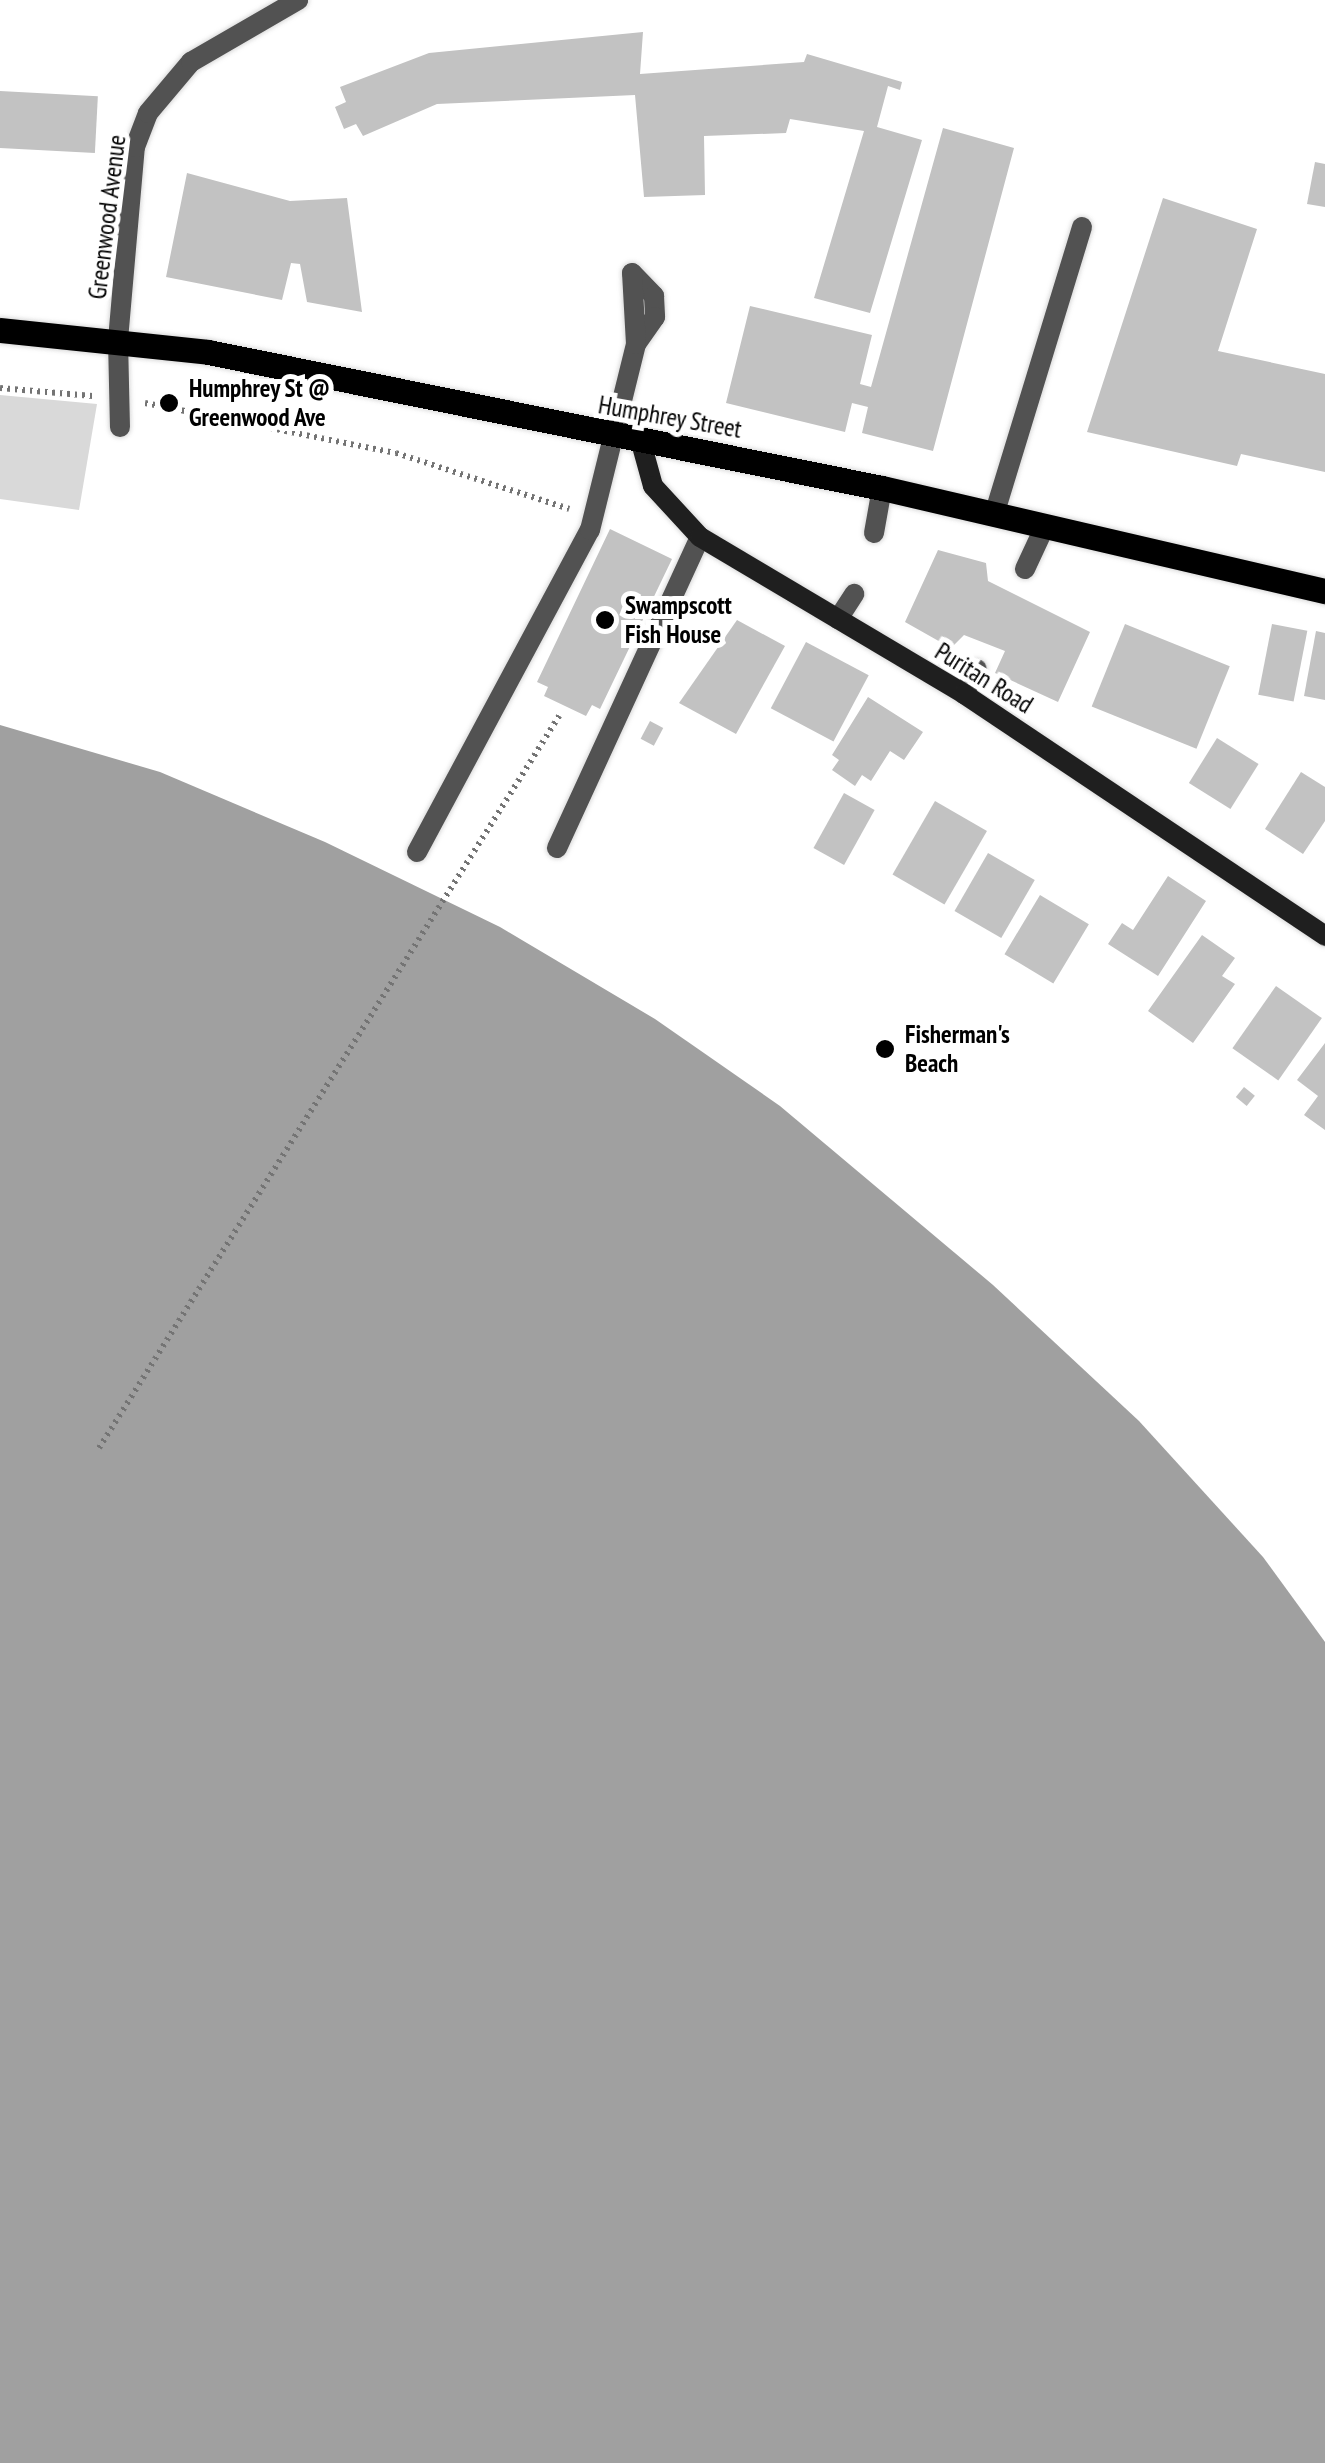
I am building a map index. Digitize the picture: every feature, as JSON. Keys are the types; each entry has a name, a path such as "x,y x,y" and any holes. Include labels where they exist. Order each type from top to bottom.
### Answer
{"main road":[{"name":"Humphrey Street","path":"0,330 118,340 630,443 882,488 1325,591"}],"street":[{"name":"Greenwood Avenue","path":"120,427 123,400 118,340 135,147 148,113 192,62 298,0"},
{"path":"994,515 1082,227"},
{"path":"417,852 630,443 636,344"},
{"name":"Puritan Road","path":"630,443 653,486 700,537 964,694 1325,936"},
{"path":"874,534 882,488"},
{"path":"1024,570 1044,528"},
{"path":"557,848 700,537"},
{"path":"838,619 854,594"},
{"path":"964,694 976,669"}],"path":[{"path":"0,388 123,400 396,453 594,518"},
{"path":"99,1448 558,716"}],"shaded area":[{"path":"0,395 97,404 79,510 0,499"},
{"path":"0,725 160,772 325,842 500,927 655,1019 780,1106 993,1285 1139,1421 1263,1557 1325,1642 1325,2463 0,2463"}],"building":[{"path":"643,32 640,74 804,62 807,54 902,82 900,90 888,86 877,127 922,140 870,313 814,298 864,131 790,119 786,133 704,136 705,195 644,197 635,95 437,104 363,136 356,124 344,129 335,107 346,102 340,87 429,53"},
{"path":"0,91 98,96 95,153 0,148"},
{"path":"943,128 1014,148 933,451 862,433 868,407 852,403 845,432 726,403 750,306 872,335 860,384 871,387"},
{"path":"1315,162 1325,164 1325,207 1307,204"},
{"path":"187,173 290,201 347,198 362,312 307,302 300,264 291,263 282,300 166,277"},
{"path":"1163,198 1257,229 1218,351 1325,374 1325,472 1241,454 1237,466 1087,432"},
{"name":"Swampscott Fish House","path":"610,529 672,559 600,709 592,705 586,716 544,696 548,687 537,682"},
{"path":"938,550 986,563 988,581 1090,632 1058,702 995,673 1005,651 964,635 951,648 905,622"},
{"path":"737,620 785,646 736,734 679,703"},
{"path":"1125,624 1230,666 1196,749 1092,707"},
{"path":"1272,624 1307,631 1294,702 1258,695"},
{"path":"1316,631 1325,633 1325,700 1304,696"},
{"path":"806,642 869,675 833,742 771,708"},
{"path":"868,697 923,732 904,760 890,751 871,781 862,775 855,786 832,770 839,760 832,755"},
{"path":"650,721 663,728 654,746 641,739"},
{"path":"1217,738 1259,764 1230,809 1189,783"},
{"path":"1301,772 1325,787 1325,821 1303,854 1265,829"},
{"path":"844,793 875,810 844,865 813,848"},
{"path":"935,801 987,831 944,905 892,875"},
{"path":"988,853 1035,880 1001,938 954,911"},
{"path":"1168,876 1206,901 1158,976 1108,944 1122,923 1133,930"},
{"path":"1040,895 1089,924 1053,984 1004,954"},
{"path":"1202,935 1235,958 1222,976 1235,984 1193,1043 1148,1011"},
{"path":"1276,986 1322,1018 1278,1080 1232,1048"},
{"path":"1325,1043 1325,1130 1304,1115 1318,1096 1297,1080"},
{"path":"1244,1087 1255,1096 1247,1106 1236,1097"}],"place":[{"name":"Humphrey St @ Greenwood Ave","path":"169,403"},
{"name":"Swampscott Fish House","path":"605,620"},
{"name":"Fisherman's Beach","path":"885,1049"}]}
